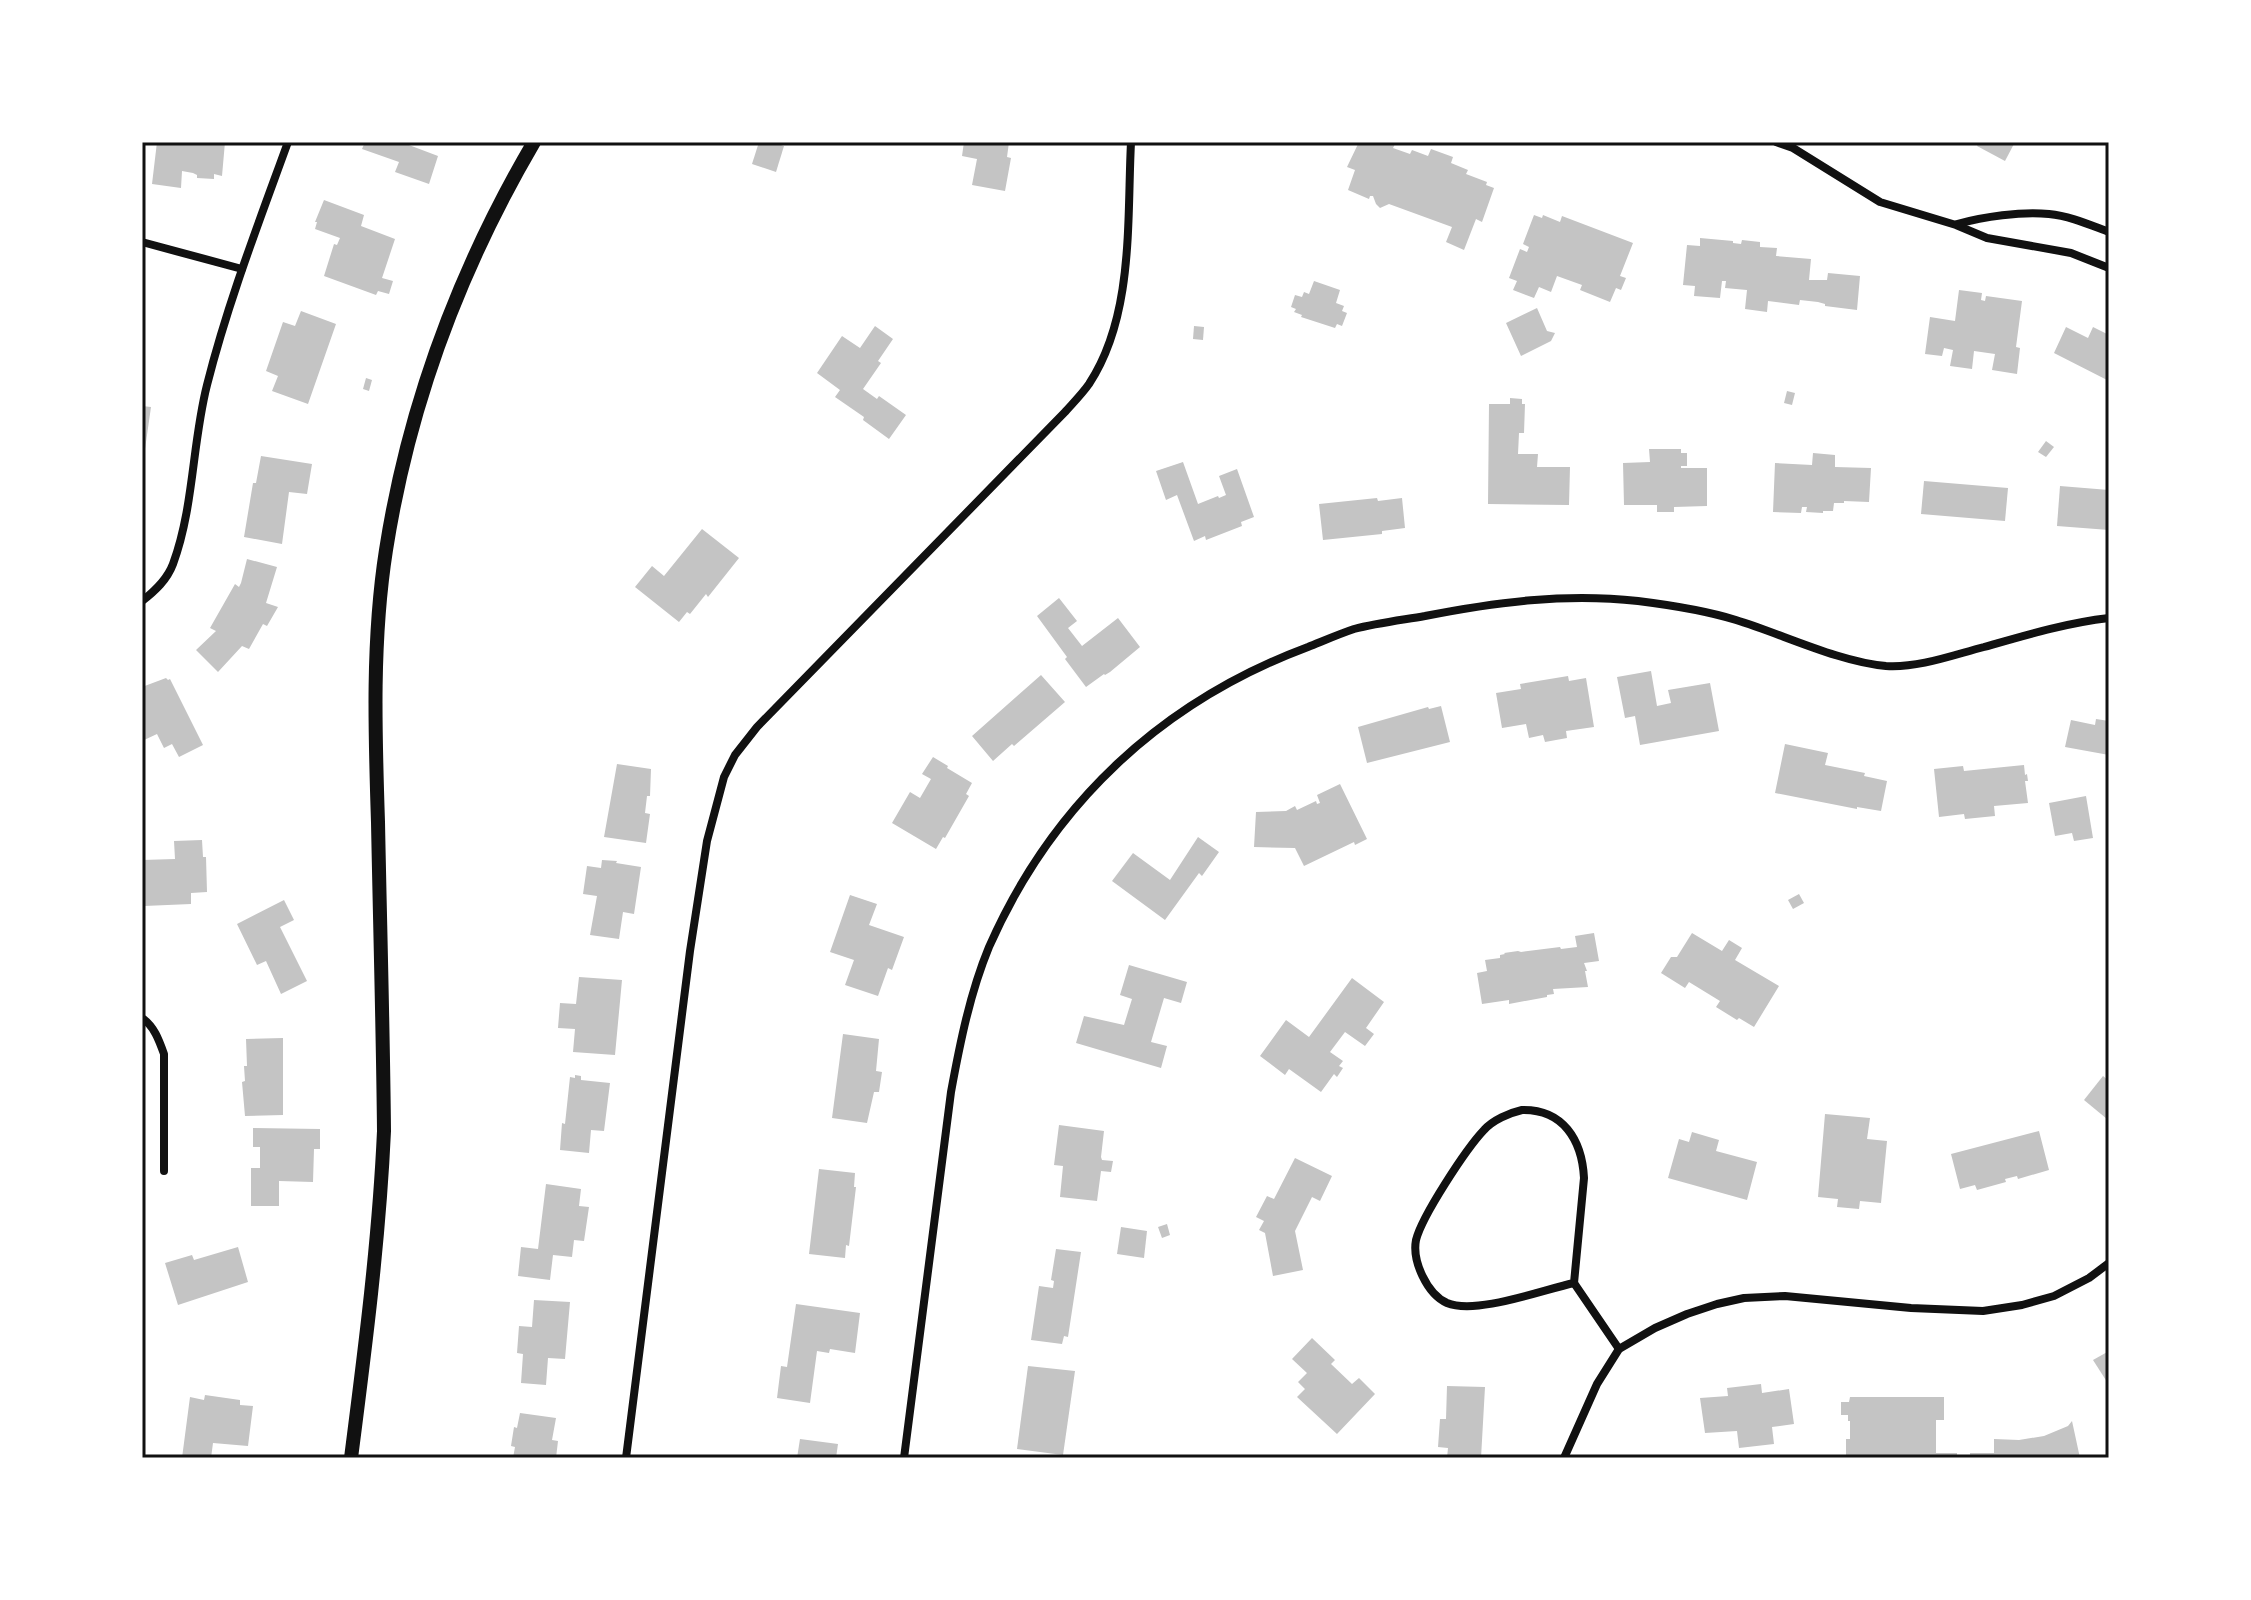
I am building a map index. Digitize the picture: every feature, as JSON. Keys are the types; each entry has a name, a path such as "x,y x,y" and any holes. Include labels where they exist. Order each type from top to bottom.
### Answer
{"main road":[{"path":"351,1458 377,1232 384,1131 376,661 386,551 418,402 446,320 505,192 534,142"}],"street":[{"path":"142,601 159,587 172,568 182,536 207,385 242,269 288,142"},
{"path":"626,1458 690,951 707,841 724,777 735,755 757,727 1088,385 1113,334 1119,311 1124,282 1131,142"},
{"path":"1776,142 1795,145 1880,202 1956,225 1987,238 2071,253 2109,268"},
{"path":"1956,225 1984,217 2049,214 2109,232"},
{"path":"142,242 242,269"},
{"path":"904,1458 951,1092 972,998 989,949 1035,863 1061,827 1112,767 1170,718 1274,659 1355,629 1497,603 1589,597 1686,608 1734,619 1813,647 1886,666 1932,661 2061,625 2109,618"},
{"path":"142,1018 159,1038 164,1054 164,1171"},
{"path":"1574,1283 1473,1307 1448,1304 1433,1294 1422,1274 1415,1251 1421,1228 1455,1168 1485,1128 1510,1113 1536,1110 1553,1116 1573,1136 1583,1161 1584,1178 1574,1283 1619,1349"},
{"path":"1564,1458 1597,1384 1619,1349 1687,1314 1744,1298 1785,1296 1911,1308 1983,1311 2054,1296 2089,1278 2109,1263"}],"building":[{"path":"157,142 225,142 222,176 214,174 214,179 197,178 193,173 182,171 181,188 152,184"},
{"path":"365,142 401,142 438,156 429,184 395,172 399,162 362,149"},
{"path":"759,142 784,146 776,172 752,164"},
{"path":"964,142 1009,142 1007,157 1011,158 1005,191 972,185 977,159 962,156"},
{"path":"1359,142 1396,142 1393,148 1428,156 1431,149 1453,157 1451,163 1468,170 1466,174 1494,188 1482,222 1476,219 1464,250 1446,242 1452,227 1389,204 1380,208 1373,196 1369,199 1348,190 1355,170 1347,167"},
{"path":"1979,142 2015,142 2005,161 1977,146"},
{"path":"324,200 364,215 361,226 395,239 382,278 393,281 389,294 378,291 376,295 324,276 334,244 337,245 340,238 315,229"},
{"path":"1534,215 1560,222 1562,216 1633,243 1620,276 1626,278 1621,290 1616,288 1610,302 1580,290 1582,285 1557,276 1551,292 1539,287 1534,298 1513,290 1517,281 1509,278 1520,249 1527,252 1529,247 1523,244"},
{"path":"1700,238 1741,244 1742,240 1760,242 1760,247 1777,248 1776,256 1811,259 1809,280 1827,280 1828,273 1860,276 1857,310 1800,300 1799,305 1768,301 1767,312 1745,309 1747,290 1725,288 1726,281 1722,281 1720,298 1694,296 1695,286 1683,285 1687,245 1700,246"},
{"path":"1314,281 1340,290 1336,303 1344,306 1342,311 1347,313 1342,326 1337,324 1335,328 1294,312 1296,309 1291,307 1295,295 1302,297 1304,292 1309,294"},
{"path":"1959,290 1982,293 1981,300 1985,301 1986,296 2022,301 2016,347 2020,348 2017,374 1992,370 1995,354 1974,351 1972,369 1950,366 1953,350 1944,348 1942,356 1925,354 1930,317 1955,321"},
{"path":"1537,308 1547,331 1555,333 1551,341 1521,356 1506,323"},
{"path":"301,311 336,324 308,404 272,391 278,376 266,371 283,322 295,326"},
{"path":"875,326 893,339 863,389 906,415 889,439 835,397 840,390 817,373 842,336 860,348"},
{"path":"1194,326 1204,327 1203,340 1193,339"},
{"path":"2066,327 2088,338 2093,327 2109,335 2109,381 2054,353"},
{"path":"366,378 372,380 369,391 363,389"},
{"path":"1787,391 1795,393 1792,405 1784,403"},
{"path":"1510,398 1522,399 1522,404 1525,404 1524,433 1519,433 1518,454 1538,454 1537,467 1570,467 1569,505 1488,504 1489,404 1510,404"},
{"path":"142,406 151,407 144,456 142,456"},
{"path":"2046,441 2054,447 2046,457 2038,452"},
{"path":"1649,449 1681,449 1681,453 1687,453 1687,466 1681,468 1707,468 1707,506 1674,507 1674,512 1657,512 1657,505 1624,505 1623,463 1650,462"},
{"path":"1813,453 1835,455 1835,467 1871,468 1869,502 1834,503 1833,511 1823,513 1806,512 1807,507 1802,507 1801,513 1773,512 1775,463 1812,465"},
{"path":"261,456 312,464 307,494 289,492 282,544 244,537"},
{"path":"1183,462 1198,504 1226,495 1219,476 1237,469 1254,517 1241,522 1242,526 1206,540 1205,536 1194,541 1177,495 1166,500 1156,471"},
{"path":"1924,481 2008,488 2005,521 1921,514"},
{"path":"2060,486 2109,490 2109,530 2057,526"},
{"path":"1377,498 1378,501 1402,498 1405,528 1382,531 1382,534 1323,540 1319,504"},
{"path":"702,529 739,558 708,597 706,594 679,622 635,587 652,566 664,576"},
{"path":"247,559 277,567 266,603 278,607 267,626 263,624 249,649 242,646 218,672 196,650 216,631 210,628 235,584 239,587"},
{"path":"1059,598 1077,621 1068,628 1082,646 1118,618 1140,647 1086,687 1037,616"},
{"path":"1651,671 1657,706 1671,703 1668,690 1710,683 1719,731 1640,745 1635,716 1625,718 1617,677"},
{"path":"1041,675 1065,702 993,761 972,736"},
{"path":"1568,676 1569,681 1586,678 1594,727 1566,731 1567,738 1545,742 1543,735 1529,738 1526,724 1502,728 1496,693 1521,689 1520,684"},
{"path":"170,679 203,745 179,757 172,744 164,748 157,734 142,741 142,687"},
{"path":"1441,706 1450,742 1367,763 1358,727"},
{"path":"2096,719 2109,721 2109,755 2065,747 2071,720 2095,725"},
{"path":"1785,744 1828,753 1825,765 1887,781 1881,811 1775,793"},
{"path":"933,757 972,783 966,794 969,796 936,849 892,823 910,792 920,798 931,779 922,774"},
{"path":"617,764 651,769 650,796 647,796 645,813 650,814 646,843 604,837"},
{"path":"2024,765 2028,803 1994,806 1995,816 1965,819 1964,814 1939,817 1934,769 1963,766 1964,771"},
{"path":"1340,784 1367,839 1304,866 1295,848 1254,847 1256,812 1286,811 1295,806 1297,810 1316,801 1320,803 1317,795"},
{"path":"2086,796 2093,838 2074,841 2072,833 2055,836 2049,803"},
{"path":"1198,837 1219,852 1202,876 1199,873 1165,920 1112,881 1133,853 1170,880"},
{"path":"202,840 207,892 191,893 191,904 144,906 142,860 175,859 174,841"},
{"path":"602,860 641,867 634,914 623,912 619,939 590,935 597,896 583,894 587,866 601,868"},
{"path":"1799,894 1804,903 1793,909 1788,900"},
{"path":"850,895 877,904 869,925 904,937 878,996 845,985 854,960 830,952"},
{"path":"284,900 294,920 280,927 307,981 281,994 266,961 257,965 237,924"},
{"path":"1594,933 1599,961 1584,963 1588,987 1553,989 1554,994 1547,997 1509,1004 1509,1000 1482,1004 1477,973 1487,971 1485,960 1518,951 1577,947 1575,936"},
{"path":"1692,933 1722,951 1729,940 1742,948 1735,960 1779,986 1754,1027 1716,1007 1720,1001 1689,982 1685,988 1661,973 1671,957 1677,957"},
{"path":"1129,965 1187,982 1181,1003 1164,998 1151,1042 1167,1046 1161,1068 1076,1043 1084,1016 1124,1025 1132,999 1120,995"},
{"path":"579,977 622,980 615,1055 573,1052 575,1029 558,1028 560,1003 576,1004"},
{"path":"1352,978 1384,1002 1366,1028 1374,1034 1365,1046 1345,1032 1330,1052 1343,1061 1339,1066 1343,1068 1337,1077 1334,1074 1321,1092 1289,1069 1285,1075 1260,1056 1286,1020 1309,1037"},
{"path":"843,1034 879,1039 876,1071 882,1072 879,1092 874,1092 867,1123 832,1118"},
{"path":"283,1038 283,1115 245,1116 242,1082 245,1081 244,1066 247,1066 246,1039"},
{"path":"575,1075 581,1076 581,1080 610,1083 604,1131 591,1130 589,1153 560,1150 570,1077 575,1078"},
{"path":"2103,1076 2109,1081 2107,1119 2084,1100"},
{"path":"1825,1114 1870,1118 1867,1139 1887,1141 1881,1203 1860,1201 1859,1209 1837,1207 1838,1199 1818,1197"},
{"path":"1059,1125 1104,1131 1101,1157 1102,1160 1113,1161 1111,1172 1101,1171 1097,1201 1060,1197 1063,1166 1054,1165"},
{"path":"253,1128 320,1129 320,1149 314,1149 313,1182 279,1181 279,1206 251,1206 251,1168 260,1168 260,1147 253,1147"},
{"path":"2039,1131 2049,1170 2018,1179 2017,1176 2005,1179 2006,1182 1977,1190 1975,1185 1960,1189 1951,1154"},
{"path":"1692,1132 1719,1140 1716,1151 1757,1162 1747,1200 1668,1178 1679,1139 1689,1142"},
{"path":"1295,1158 1332,1176 1320,1201 1312,1197 1295,1231 1303,1270 1273,1276 1265,1233 1259,1230 1264,1221 1256,1217 1267,1196 1274,1199"},
{"path":"819,1169 855,1173 856,1187 845,1258 809,1254"},
{"path":"546,1184 581,1189 579,1206 589,1207 584,1241 574,1240 572,1257 553,1255 550,1280 518,1276 521,1247 538,1249"},
{"path":"1167,1224 1170,1235 1162,1238 1158,1227"},
{"path":"1121,1227 1147,1231 1144,1258 1117,1254"},
{"path":"238,1247 248,1282 178,1305 165,1263 192,1255 194,1260"},
{"path":"1056,1249 1081,1252 1068,1337 1064,1336 1062,1344 1031,1340 1039,1286 1053,1288 1054,1281 1051,1280"},
{"path":"534,1300 570,1302 565,1359 548,1358 546,1385 521,1383 523,1354 517,1353 519,1326 532,1327"},
{"path":"796,1304 860,1313 855,1353 830,1349 829,1353 817,1351 810,1403 777,1398 781,1366 787,1367"},
{"path":"1312,1338 1335,1360 1331,1364 1352,1384 1359,1378 1375,1394 1337,1434 1297,1397 1305,1389 1298,1382 1307,1373 1292,1359"},
{"path":"2109,1351 2109,1385 2093,1360"},
{"path":"1028,1366 1075,1371 1063,1455 1017,1449"},
{"path":"1761,1384 1762,1393 1789,1389 1794,1424 1772,1427 1774,1444 1739,1448 1737,1431 1705,1433 1700,1398 1728,1396 1727,1388"},
{"path":"1447,1386 1485,1387 1481,1458 1447,1458 1448,1448 1438,1447 1440,1419 1446,1419"},
{"path":"205,1395 240,1400 240,1405 253,1406 248,1446 213,1443 211,1458 182,1458 190,1397 204,1400"},
{"path":"1850,1397 1944,1397 1944,1420 1936,1420 1936,1453 1957,1453 1957,1458 1846,1458 1850,1421 1848,1415 1841,1415 1841,1402 1849,1402"},
{"path":"520,1413 556,1418 552,1440 558,1441 556,1458 513,1458 515,1447 511,1446"},
{"path":"2072,1421 2080,1458 1970,1458 1970,1453 1994,1453 1994,1439 2019,1440 2044,1436 2068,1426"},
{"path":"800,1439 838,1444 836,1458 797,1458"}]}
